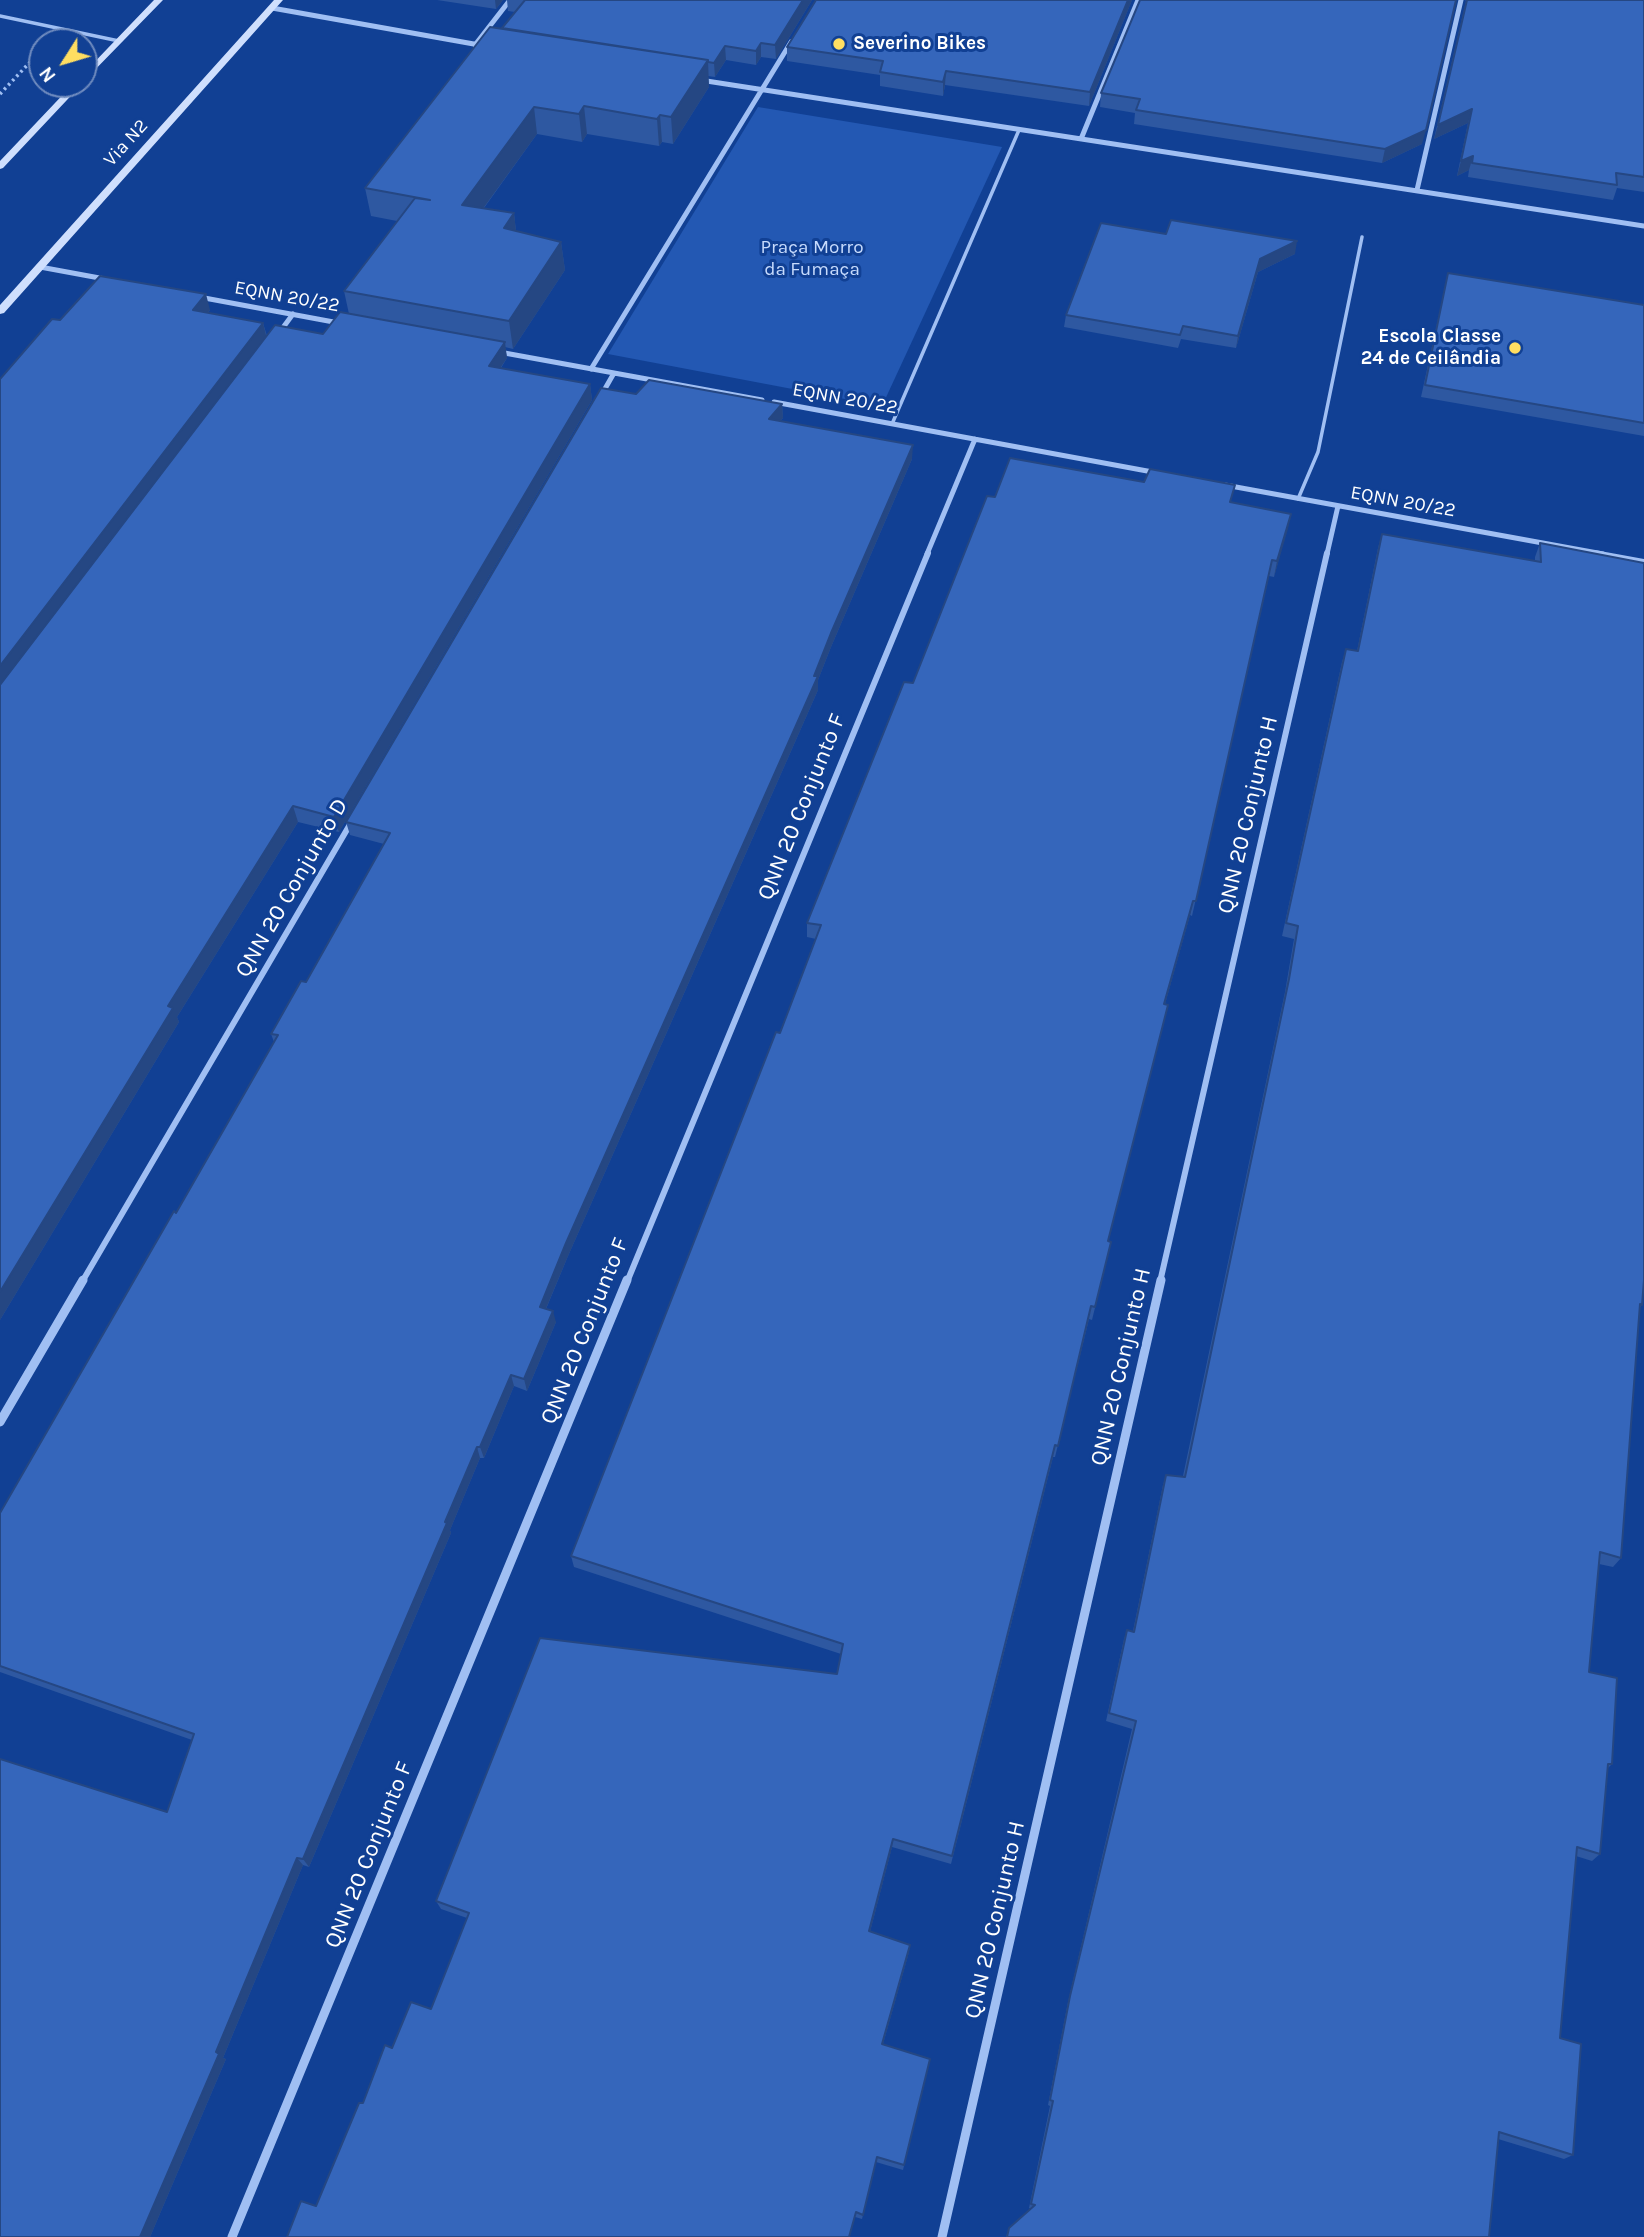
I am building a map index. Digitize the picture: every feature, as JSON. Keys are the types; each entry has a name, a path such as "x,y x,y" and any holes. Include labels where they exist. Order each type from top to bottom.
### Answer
{"main road":[{"path":"98,63 159,0"},
{"name":"Via N2","path":"0,311 279,0"},
{"path":"0,166 65,98"}],"street":[{"path":"475,45 510,0"},
{"path":"1081,139 1138,0"},
{"path":"1417,190 1461,0"},
{"path":"272,8 489,47"},
{"path":"591,369 797,34"},
{"path":"694,79 1644,226"},
{"path":"40,267 118,282"},
{"name":"EQNN 20/22","path":"195,297 347,324"},
{"path":"276,337 293,314"},
{"name":"EQNN 20/22","path":"496,351 1163,474"},
{"path":"600,397 614,373"},
{"name":"QNN 20 Conjunto F","path":"232,2237 975,439"},
{"name":"EQNN 20/22","path":"1217,484 1644,562"},
{"name":"QNN 20 Conjunto H","path":"942,2237 1338,506"},
{"name":"QNN 20 Conjunto D","path":"0,1422 353,819"}],"lane":[{"path":"0,16 119,41"},
{"path":"892,424 1019,130"},
{"path":"1298,499 1318,452 1362,237"}],"path":[{"path":"0,94 28,65"}],"green space":[{"name":"Praça Morro da Fumaça","path":"758,107 1002,147 882,406 608,354"}],"building":[{"path":"525,0 803,0 775,45 761,43 756,51 725,46 714,63 502,28"},
{"path":"816,0 1128,0 1090,92 946,71 943,82 880,72 883,61 787,47"},
{"path":"1140,0 1456,0 1426,130 1385,149 1136,110 1140,99 1101,93"},
{"path":"1467,0 1644,0 1644,177 1616,173 1617,185 1472,163 1473,156 1461,161 1472,109 1438,125"},
{"path":"490,27 708,60 671,117 660,115 657,119 584,106 579,114 534,107 462,205 514,213 504,228 561,242 509,321 344,291 415,198 430,200 365,188"},
{"path":"1171,220 1297,241 1260,259 1238,336 1183,326 1180,335 1066,315 1101,223 1166,234"},
{"name":"Escola Classe 24 de Ceilândia","path":"1448,273 1644,305 1644,423 1425,385"},
{"path":"100,276 206,294 193,310 263,323 0,666 0,379 52,319 60,320"},
{"path":"340,312 505,342 489,366 590,384 334,817 293,806 168,1006 173,1008 0,1292 0,685 275,325 323,334"},
{"path":"649,380 782,404 769,419 913,445 831,633 814,676 818,676 566,1243 540,1307 553,1311 524,1379 511,1375 480,1447 477,1447 303,1859 297,1858 216,2052 219,2054 140,2237 0,2237 0,1759 167,1812 194,1734 0,1666 0,1513 278,1035 271,1034 301,981 306,982 390,833 346,822 601,388 636,394"},
{"path":"1010,458 1144,482 1150,469 1235,485 1230,502 1291,514 1277,561 1272,560 1196,901 1193,901 1164,1004 1168,1005 1108,1241 1111,1242 1095,1307 1091,1306 1058,1446 1055,1445 952,1856 893,1839 869,1931 910,1945 882,2044 930,2059 904,2165 877,2157 863,2215 856,2212 849,2237 287,2237 301,2201 316,2206 359,2103 363,2103 385,2045 392,2048 411,2002 431,2009 469,1913 436,1901 540,1638 837,1674 843,1644 571,1556 776,1032 780,1033 821,925 807,923 904,682 913,683 987,496 995,497"},
{"path":"1382,534 1541,562 1540,543 1644,563 1644,1280 1621,1558 1600,1552 1589,1672 1617,1678 1612,1764 1608,1764 1600,1854 1577,1847 1560,2038 1581,2044 1573,2155 1499,2132 1489,2237 1007,2237 1009,2228 1035,2205 1031,2204 1053,2101 1050,2100 1070,1996 1136,1721 1109,1713 1127,1630 1134,1632 1166,1475 1185,1477 1289,979 1298,926 1286,923 1346,649 1358,651"}],"place":[{"name":"Severino Bikes","path":"839,44"},
{"name":"Escola Classe 24 de Ceilândia","path":"1515,348"}]}
